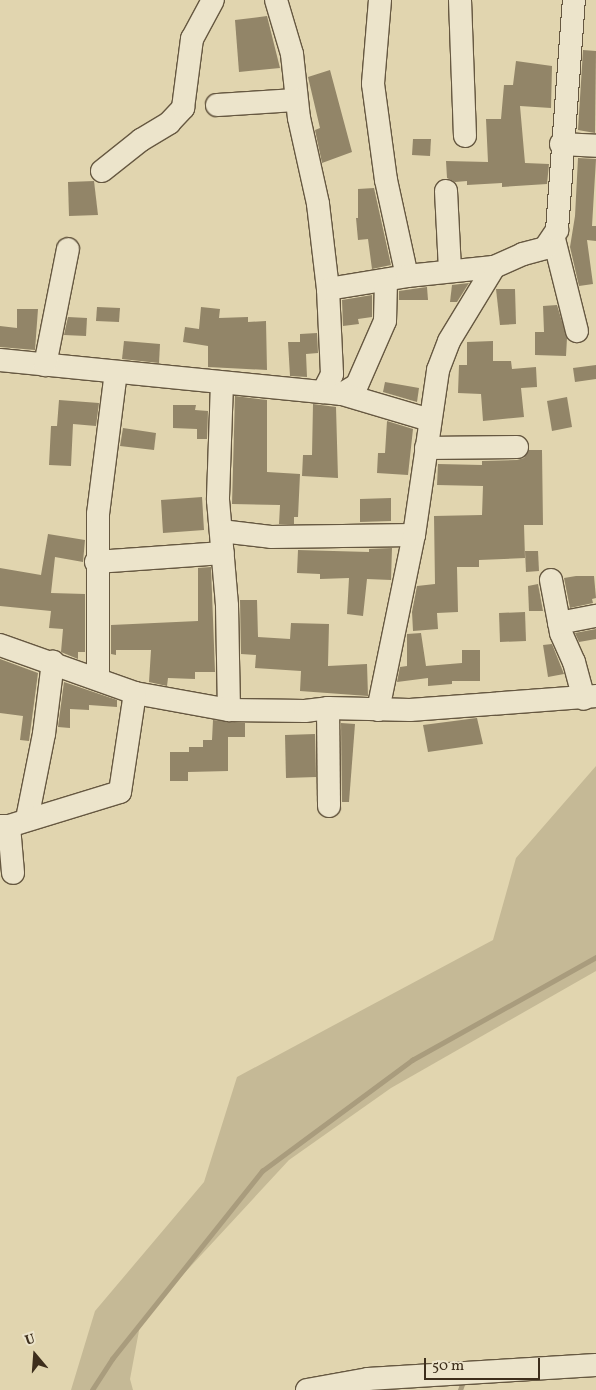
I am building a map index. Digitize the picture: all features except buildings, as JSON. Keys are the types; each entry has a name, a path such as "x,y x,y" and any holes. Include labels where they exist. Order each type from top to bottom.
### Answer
{"street":[{"path":"102,171 141,140 169,123 183,108 192,39 213,0"},
{"path":"276,0 292,54 296,97 318,204 328,289 333,393"},
{"path":"333,393 357,385 380,338 397,278 373,84 380,0"},
{"path":"460,0 465,136"},
{"path":"574,0 561,144 560,212 554,239 577,331"},
{"path":"217,105 296,97"},
{"path":"561,144 596,146"},
{"path":"446,191 450,271"},
{"path":"328,289 397,278 494,267 522,254 546,248 554,239"},
{"path":"45,364 68,249"},
{"path":"378,710 414,535 438,370 449,341 494,267"},
{"path":"0,360 333,393 430,420"},
{"path":"98,678 96,562 98,514 116,372"},
{"path":"222,383 218,500 222,542 229,710"},
{"path":"426,448 517,447"},
{"path":"96,562 222,542 271,537 414,535"},
{"path":"0,645 53,662 136,693 229,710 305,711 328,708 378,710 590,698 559,623 551,580"},
{"path":"559,623 596,616"},
{"path":"13,873 12,824 44,734 46,696 53,662"},
{"path":"12,824 120,792 136,693"},
{"path":"328,708 329,806"},
{"path":"307,1390 368,1379 596,1365"}],"shaded area":[{"path":"596,766 596,971 391,1088 289,1160 141,1320 130,1379 133,1390 71,1390 95,1311 204,1182 237,1077 493,940 516,858"}],"waterway":[{"path":"92,1390 112,1359 262,1171 412,1060 596,957"},
{"path":"460,1390 464,1379"}]}
